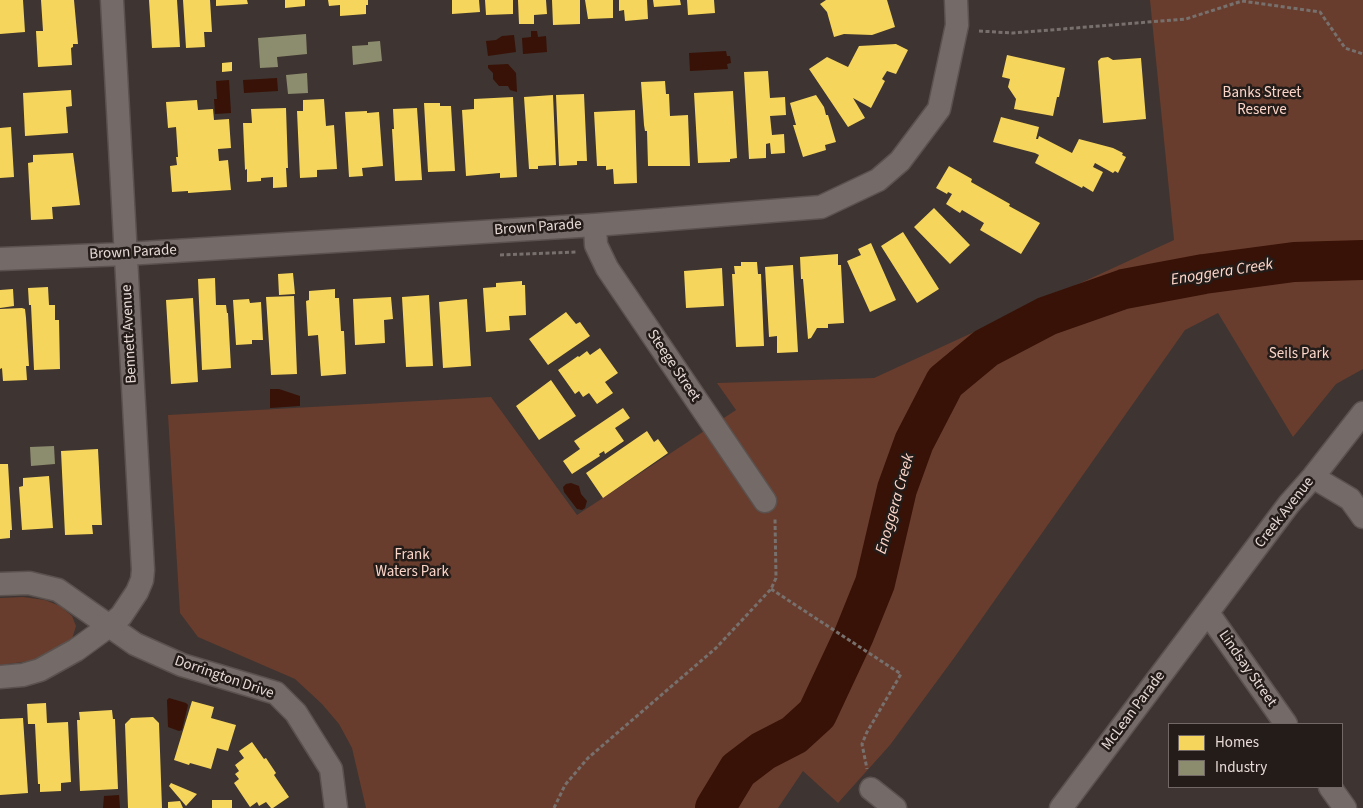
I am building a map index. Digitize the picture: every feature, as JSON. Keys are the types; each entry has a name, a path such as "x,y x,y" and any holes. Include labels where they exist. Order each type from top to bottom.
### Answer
{"street":[{"name":"Bennett Avenue","path":"110,626 121,616 137,592 142,580 143,570 112,0"},
{"name":"Brown Parade","path":"0,259 126,254 595,225 821,207 878,180 900,161 940,109 956,14"},
{"name":"Steege Street","path":"595,225 596,245 607,268 765,501"},
{"name":"Creek Avenue","path":"1208,613 1289,504 1313,477 1363,413"},
{"path":"1313,477 1350,499 1363,517"},
{"name":"Dorrington Drive","path":"0,584 29,583 58,590 132,643 182,665 276,693 296,713 331,769 336,808"},
{"name":"Lindsay Street","path":"1208,613 1285,723"},
{"name":"McLean Parade","path":"1061,808 1208,613"},
{"path":"0,677 31,673 53,664 110,626"},
{"path":"1331,788 1345,808"},
{"path":"871,789 895,808"}],"path":[{"path":"956,14 1013,33 1186,19 1242,0 1320,12 1345,48 1363,54"},
{"path":"554,808 565,785 588,758 716,648 771,589 776,578 776,523 775,517 765,501"},
{"path":"771,589 901,674 862,744 871,789"}],"green space":[{"name":"Frank Waters Park","path":"1150,0 1363,0 1363,369 1336,384 1293,437 1218,313 1185,330 954,658 890,745 838,803 803,771 778,808 366,808 352,748 339,724 322,704 295,679 198,637 180,613 168,415 491,397 577,515 736,410 717,383 874,378 1174,240"},
{"path":"23,597 45,600 60,606 72,616 76,626 71,642 58,650 30,661 0,665 0,598"}],"shaded area":[{"path":"531,31 537,31 538,37 546,36 547,52 523,54 522,38 531,37"},
{"path":"514,35 516,52 488,56 486,41 496,40 502,36"},
{"path":"726,51 727,56 730,56 731,63 727,64 728,69 690,71 689,53"},
{"path":"508,64 516,73 517,92 510,90 508,86 499,86 493,79 493,73 488,68 488,65"},
{"path":"277,78 278,91 244,93 243,80"},
{"path":"229,80 231,113 215,114 214,99 217,99 216,81"},
{"path":"270,389 279,389 300,396 300,406 270,408"},
{"path":"571,483 579,486 581,494 587,501 585,508 582,510 577,509 564,492 563,487"},
{"path":"169,698 188,705 182,730 179,731 168,727 167,700"},
{"path":"119,795 120,808 103,808 104,796"}],"building: Homes":[{"path":"0,0 23,0 25,32 0,34"},
{"path":"41,0 74,0 78,44 73,44 71,48 72,65 38,67 36,31 43,31"},
{"path":"149,0 177,0 180,47 152,48"},
{"path":"183,0 210,0 212,32 204,32 205,47 186,48"},
{"path":"216,0 247,0 248,4 216,6"},
{"path":"285,0 305,0 305,6 285,8"},
{"path":"328,0 368,0 366,14 340,16 340,5 329,6"},
{"path":"452,0 479,0 480,12 452,14"},
{"path":"485,0 513,0 513,14 486,15"},
{"path":"518,0 546,0 547,14 534,15 534,24 519,24"},
{"path":"552,0 580,0 580,24 553,25"},
{"path":"585,0 613,0 613,18 588,19"},
{"path":"619,0 647,0 648,19 625,21 624,10 619,11"},
{"path":"653,0 680,0 681,5 654,7"},
{"path":"687,0 714,0 715,13 688,15"},
{"path":"826,0 887,0 895,27 872,35 844,34 834,37 827,12 820,4"},
{"path":"896,44 908,50 896,74 887,71 882,79 885,81 871,108 853,98 865,118 848,127 809,69 827,57 848,67 859,46"},
{"path":"1007,55 1065,68 1053,116 1014,109 1016,99 1008,87 1010,79 1002,77"},
{"path":"1108,57 1113,60 1141,58 1146,119 1103,123 1098,61 1101,58"},
{"path":"232,62 232,71 222,72 222,63"},
{"path":"768,71 770,98 785,97 786,115 770,116 772,135 784,134 785,153 771,154 770,143 766,144 766,158 749,159 744,72"},
{"path":"665,81 666,94 669,94 670,116 688,115 690,166 648,166 647,131 645,131 644,125 641,82"},
{"path":"71,90 72,106 66,107 68,133 25,136 23,93"},
{"path":"733,91 737,158 730,159 730,162 698,163 694,93"},
{"path":"584,94 587,161 577,161 577,165 559,166 556,95"},
{"path":"553,95 556,165 538,166 538,169 529,169 524,97"},
{"path":"816,95 824,107 826,115 828,115 836,142 825,145 826,150 803,157 793,125 796,125 790,103"},
{"path":"513,97 517,177 500,178 500,173 466,176 462,110 474,109 474,99"},
{"path":"324,99 326,126 334,125 337,169 317,170 317,177 300,178 297,111 303,111 303,100"},
{"path":"197,100 198,110 213,109 214,120 229,119 231,148 218,149 219,161 228,160 231,190 188,193 188,191 172,192 170,166 177,165 176,157 178,157 176,127 168,128 166,102"},
{"path":"424,103 440,103 440,106 451,106 455,171 428,172"},
{"path":"286,108 287,187 273,188 273,177 261,178 261,181 247,182 243,123 252,123 251,109"},
{"path":"417,108 422,180 395,181 392,129 394,129 393,109"},
{"path":"635,110 637,183 614,184 613,169 606,170 606,166 597,166 594,112"},
{"path":"367,111 367,113 379,112 383,166 362,168 363,176 349,177 345,112"},
{"path":"1001,117 1039,127 1036,139 1039,136 1072,153 1079,139 1113,148 1123,153 1122,155 1126,157 1118,173 1115,171 1113,173 1095,163 1093,167 1103,172 1093,192 1035,163 1039,155 1035,153 993,142"},
{"path":"11,127 14,177 0,178 0,128"},
{"path":"73,153 80,205 52,207 53,219 31,220 28,163 33,162 33,155"},
{"path":"949,166 972,179 971,182 1010,204 1009,206 1040,223 1021,254 980,230 984,223 962,210 960,213 946,204 952,194 948,192 947,194 936,188"},
{"path":"934,208 970,245 950,264 914,227"},
{"path":"903,232 939,289 917,303 881,246"},
{"path":"871,243 896,300 870,312 847,261 861,255 858,249"},
{"path":"838,254 838,265 841,265 844,323 828,324 828,328 817,328 811,338 808,339 800,257"},
{"path":"741,262 757,262 758,274 761,274 764,346 736,347 732,274 735,274 734,266 741,266"},
{"path":"793,265 798,352 777,353 777,336 769,337 765,267"},
{"path":"722,268 724,306 686,308 684,271"},
{"path":"293,273 295,294 279,295 278,274"},
{"path":"215,278 216,305 226,305 228,313 231,368 202,370 198,279"},
{"path":"522,281 522,285 525,285 526,315 509,316 510,330 486,332 483,288 496,287 496,283"},
{"path":"48,287 49,305 55,305 55,320 59,320 60,369 34,370 31,305 29,305 28,288"},
{"path":"13,289 14,306 0,308 0,290"},
{"path":"335,289 335,298 339,298 341,331 344,331 346,374 321,376 318,335 308,336 306,301 309,300 309,291"},
{"path":"429,295 433,366 406,367 402,297"},
{"path":"294,296 297,374 271,375 266,297"},
{"path":"391,297 393,319 384,320 385,343 355,345 353,299"},
{"path":"193,298 198,382 171,384 166,300"},
{"path":"249,299 250,303 261,302 263,340 252,340 252,344 236,345 233,300"},
{"path":"467,299 471,366 443,368 439,302"},
{"path":"0,309 25,309 26,318 29,366 26,366 27,380 3,381 2,368 0,369"},
{"path":"566,312 576,324 580,322 590,336 548,365 529,339"},
{"path":"600,348 618,373 605,382 613,393 597,404 589,393 583,397 579,391 575,394 558,370 587,351 590,355"},
{"path":"551,380 576,416 539,440 516,406"},
{"path":"623,408 630,418 615,428 624,441 605,454 604,451 599,454 600,456 572,474 563,461 580,449 574,441"},
{"path":"647,431 654,442 658,439 668,453 603,498 586,473"},
{"path":"98,449 102,525 92,525 93,534 65,535 61,451"},
{"path":"0,464 8,464 12,530 10,530 10,538 0,539"},
{"path":"49,476 53,528 22,530 19,487 23,486 23,478"},
{"path":"192,701 214,707 211,718 236,725 228,751 217,748 211,769 174,760"},
{"path":"46,703 47,723 68,722 71,782 61,783 61,791 40,792 40,784 38,784 35,724 28,724 27,704"},
{"path":"112,710 113,719 115,719 118,789 80,791 77,720 80,720 79,712"},
{"path":"153,717 159,723 162,808 128,808 125,724 131,718"},
{"path":"23,718 28,793 0,795 0,719"},
{"path":"252,742 264,759 266,758 276,773 274,775 289,797 273,808 266,802 259,806 257,802 250,807 234,783 239,779 235,774 239,771 235,765 244,758 239,751"},
{"path":"171,783 197,794 186,806 169,786"},
{"path":"212,800 232,800 232,808 212,808"},
{"path":"180,801 183,808 168,808 168,802"}],"building: Industry":[{"path":"306,34 307,54 277,57 278,67 260,68 258,38"},
{"path":"380,41 382,61 353,65 352,46 368,45 368,42"},
{"path":"307,73 308,93 288,94 286,75"},
{"path":"54,446 55,464 31,466 30,447"}],"waterway":[{"name":"Enoggera Creek","path":"715,808 738,770 763,751 794,735 817,714 854,635 875,583 897,489 914,442 945,382 986,348 1047,316 1124,289 1204,274 1294,262 1363,260"}],"park label":[{"name":"Banks Street Reserve","path":"1262,102"},
{"name":"Seils Park","path":"1299,355"}]}
